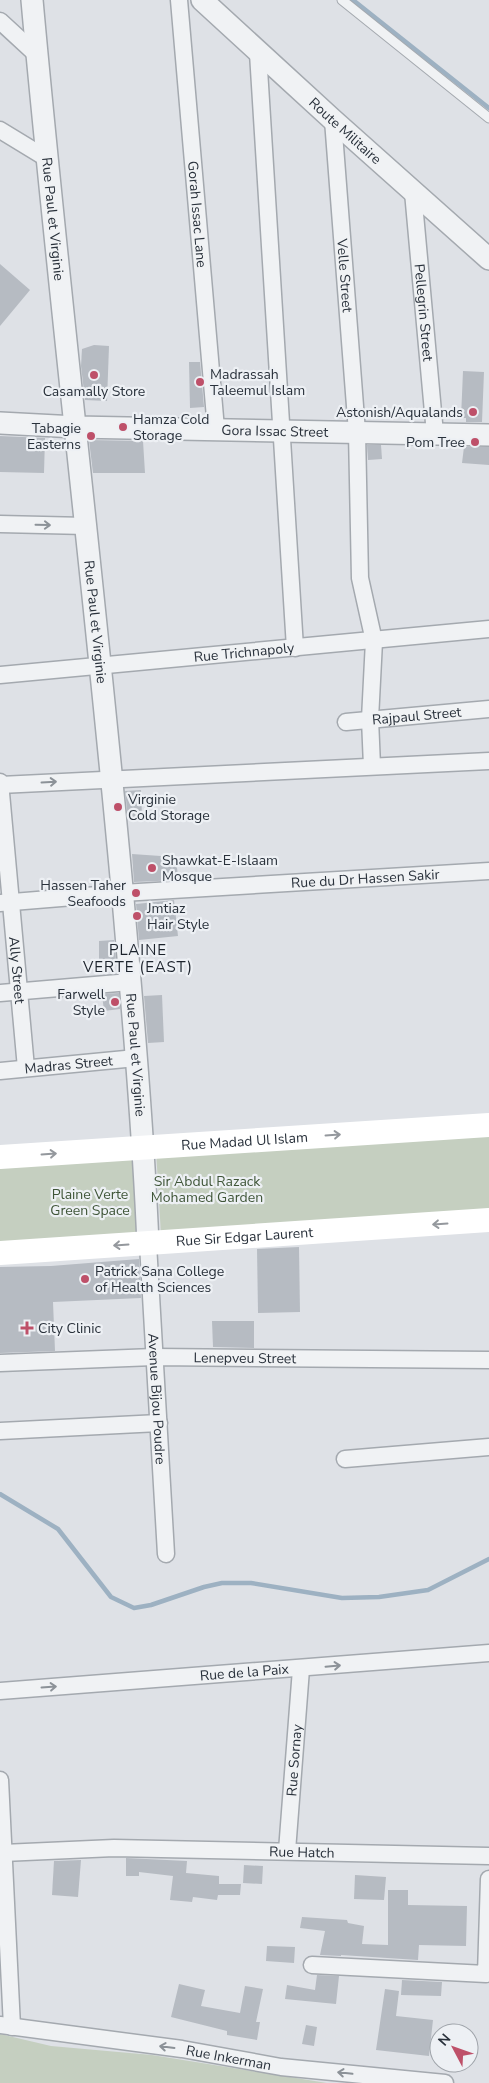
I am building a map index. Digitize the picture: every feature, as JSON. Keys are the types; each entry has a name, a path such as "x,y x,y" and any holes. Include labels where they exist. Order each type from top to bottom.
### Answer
{"main road":[{"name":"Rue Madad Ul Islam","path":"0,1157 144,1146 489,1125"},
{"name":"Rue Sir Edgar Laurent","path":"0,1253 489,1220"}],"street":[{"name":"Rue Paul et Virginie","path":"32,0 46,158 102,667 144,1146 148,1244"},
{"name":"Gorah Issac Lane","path":"179,0 216,430"},
{"name":"Route Militaire","path":"202,0 332,120 489,259"},
{"path":"0,21 37,55"},
{"path":"258,53 295,648"},
{"name":"Velle Street","path":"332,120 357,432 360,578 374,640 370,719 372,766"},
{"path":"0,130 46,158"},
{"name":"Pellegrin Street","path":"413,192 434,434"},
{"name":"Gora Issac Street","path":"0,423 76,427 489,435"},
{"path":"0,524 86,526"},
{"name":"Rue Trichnapoly","path":"0,675 102,667 489,629"},
{"name":"Rajpaul Street","path":"346,722 489,708"},
{"path":"0,784 489,761"},
{"name":"Ally Street","path":"0,784 5,902 21,991 26,1068"},
{"name":"Rue du Dr Hassen Sakir","path":"5,902 122,892 489,871"},
{"path":"0,993 130,982"},
{"name":"Madras Street","path":"0,1071 136,1058"},
{"name":"Avenue Bijou Poudre","path":"148,1244 166,1554"},
{"name":"Lenepveu Street","path":"0,1363 154,1357 489,1360"},
{"path":"0,1431 159,1423"},
{"path":"345,1459 489,1447"},
{"name":"Rue de la Paix","path":"0,1690 301,1669 489,1653"},
{"name":"Rue Sornay","path":"287,1851 301,1669"},
{"path":"0,1780 6,2026"},
{"name":"Rue Hatch","path":"3,1853 114,1848 489,1856"},
{"path":"312,1965 486,1974 489,1879"},
{"name":"Rue Inkerman","path":"6,2026 182,2049 281,2066 445,2083"}],"lane":[{"path":"342,0 489,118"}],"green space":[{"name":"Sir Abdul Razack Mohamed Garden","path":"489,1131 489,1212 161,1235 156,1150"},
{"name":"Plaine Verte Green Space","path":"141,1155 146,1241 0,1250 0,1164"},
{"path":"0,2034 51,2046 152,2055 327,2083 0,2083"}],"building":[{"path":"0,264 30,290 0,326"},
{"name":"Casamally Store","path":"94,345 109,346 107,401 85,400 81,366 82,349"},
{"name":"Madrassah Taleemul Islam","path":"189,362 200,362 204,407 190,408"},
{"path":"463,371 484,372 482,422 466,422 466,418 461,418"},
{"path":"0,436 45,438 44,473 0,472"},
{"path":"89,440 143,441 145,473 93,473"},
{"path":"367,445 381,445 382,459 368,460"},
{"path":"464,447 489,447 489,465 462,463"},
{"path":"141,790 142,817 128,818 125,791"},
{"name":"Shawkat-E-Islaam Mosque","path":"132,854 175,857 179,880 134,882"},
{"path":"174,900 178,936 139,940 136,904"},
{"path":"114,940 116,960 99,960 99,941"},
{"path":"119,993 120,1009 104,1011 102,994"},
{"path":"162,995 164,1042 148,1043 144,996"},
{"path":"299,1247 300,1312 258,1313 257,1249"},
{"path":"139,1259 141,1298 53,1302 55,1351 0,1353 0,1267 51,1266"},
{"path":"212,1321 254,1321 254,1348 213,1347"},
{"path":"126,1858 187,1861 186,1873 219,1876 219,1884 241,1884 240,1895 218,1895 217,1900 193,1897 192,1902 170,1900 173,1876 139,1872 139,1876 126,1876"},
{"path":"81,1860 78,1897 52,1895 54,1861"},
{"path":"244,1865 263,1866 262,1884 243,1883"},
{"path":"355,1875 386,1877 384,1900 354,1899"},
{"path":"388,1890 408,1890 408,1905 467,1906 466,1946 419,1945 418,1960 320,1955 325,1931 300,1928 302,1917 347,1920 348,1923 364,1926 362,1944 388,1945"},
{"path":"267,1946 295,1947 294,1963 266,1961"},
{"path":"317,1975 339,1976 336,2004 285,1999 287,1985 315,1990"},
{"path":"402,1980 442,1982 441,1996 401,1995"},
{"path":"179,1984 205,1990 201,2006 240,2013 245,1986 263,1989 256,2022 260,2022 257,2040 227,2035 227,2031 171,2017"},
{"path":"385,1989 399,1991 396,2016 433,2020 433,2023 429,2023 429,2056 376,2050"},
{"path":"306,2025 317,2027 314,2046 302,2044"}],"waterway":[{"path":"353,0 489,108"},
{"path":"0,1494 58,1529 111,1597 134,1608 151,1605 204,1587 222,1583 251,1583 342,1598 379,1597 428,1590 489,1559"}],"place":[{"name":"Casamally Store","path":"94,375"},
{"name":"Madrassah Taleemul Islam","path":"200,382"},
{"name":"Astonish/Aqualands","path":"473,412"},
{"name":"Hamza Cold Storage","path":"123,427"},
{"name":"Tabagie Easterns","path":"91,436"},
{"name":"Pom Tree","path":"475,442"},
{"name":"Virginie Cold Storage","path":"118,807"},
{"name":"Shawkat-E-Islaam Mosque","path":"152,868"},
{"name":"Hassen Taher Seafoods","path":"136,893"},
{"name":"Jmtiaz Hair Style","path":"137,916"},
{"name":"Farwell Style","path":"115,1002"},
{"name":"Patrick Sana College of Health Sciences","path":"85,1279"},
{"name":"City Clinic","path":"27,1328"}],"district":[{"name":"PLAINE VERTE (EAST)","path":"138,958"}]}
